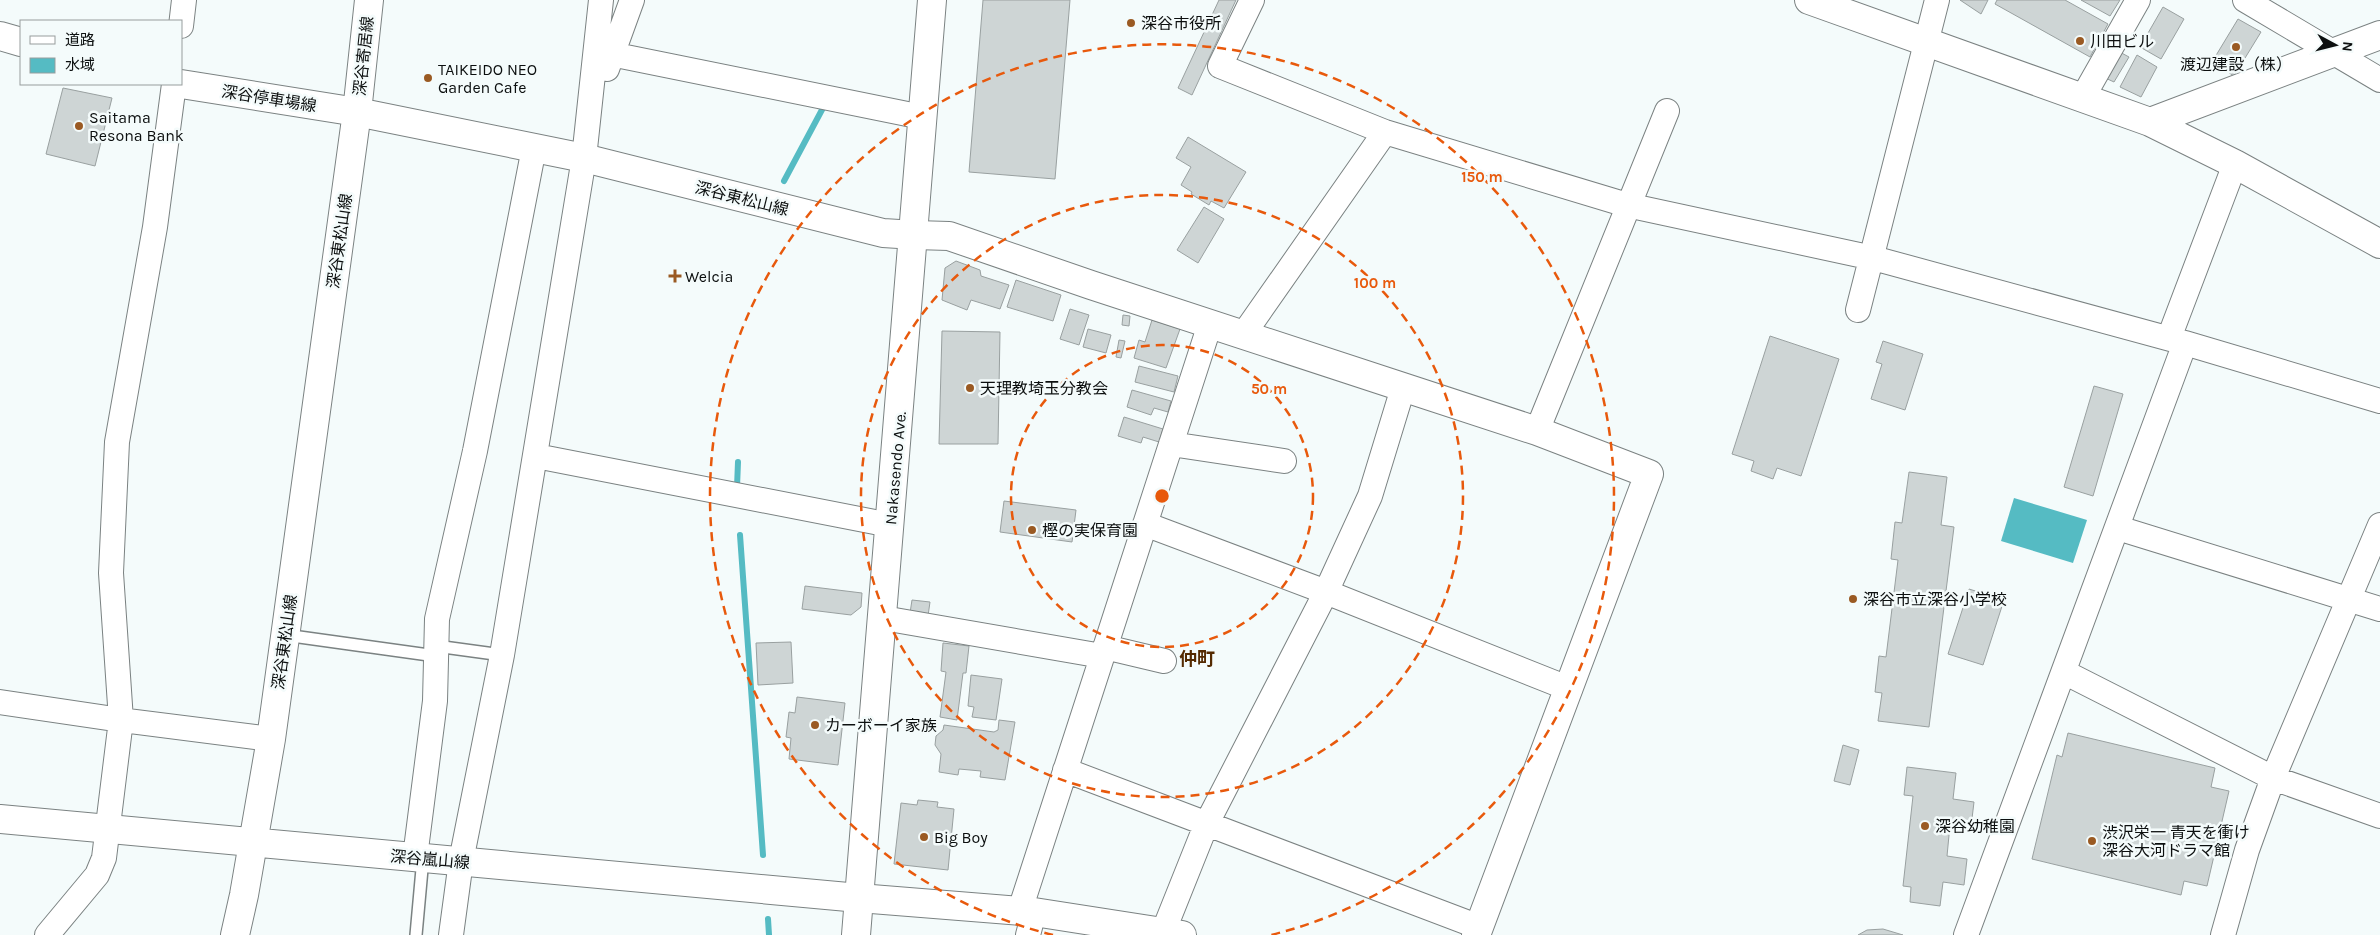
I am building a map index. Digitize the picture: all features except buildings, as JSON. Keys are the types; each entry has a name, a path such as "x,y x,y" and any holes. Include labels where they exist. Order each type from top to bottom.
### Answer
{"main road":[{"name":"深谷寄居線","path":"357,112 369,0"},
{"name":"Nakasendo Ave.","path":"856,935 915,235 922,116 932,0"},
{"path":"1809,0 2150,122 2235,164 2380,244"},
{"path":"2150,122 2332,51 2380,35"},
{"path":"0,36 20,42"},
{"name":"深谷停車場線","path":"182,84 357,112"},
{"name":"深谷東松山線","path":"235,935 271,739 357,112 584,158 883,233 949,236 1537,431 1649,474 1570,690"},
{"path":"1477,931 1570,690"},
{"name":"深谷嵐山線","path":"0,819 859,898 1169,934"}],"street":[{"path":"182,20 184,0"},
{"path":"451,935 461,862 502,655 584,158 601,0"},
{"path":"584,158 611,54 632,0"},
{"path":"1252,0 1220,66 1385,132 1627,205 1873,258 2177,340 2380,401"},
{"path":"1858,310 1873,258 1937,0"},
{"path":"2083,97 2138,0"},
{"path":"2245,0 2380,80"},
{"path":"611,54 922,116"},
{"path":"47,935 97,875 104,858 121,720 111,574 118,442 155,227 174,85"},
{"path":"1537,431 1667,110"},
{"path":"1243,335 1385,132"},
{"path":"419,857 435,701 436,619 475,451 534,148"},
{"path":"1966,935 2118,528 2235,164"},
{"path":"1027,919 1065,770 1210,324"},
{"path":"1169,934 1206,825 1326,592 1370,496 1403,388"},
{"path":"1170,444 1284,461"},
{"path":"536,456 890,525"},
{"path":"1145,524 1326,592 1570,690"},
{"path":"2223,935 2247,850 2273,778 2380,525"},
{"path":"2118,528 2380,609"},
{"path":"883,618 1164,662"},
{"path":"2064,672 2273,778 2380,816"},
{"path":"0,702 271,739"},
{"path":"1065,770 1477,931"}],"lane":[{"path":"285,635 436,651 502,655"},
{"path":"416,935 419,857"}],"water":[{"path":"2014,498 2087,520 2073,563 2001,541"}],"waterway":[{"path":"784,181 824,106"},
{"path":"737,487 738,462"},
{"path":"740,535 763,855"},
{"path":"768,919 769,935"}],"place":[{"name":"深谷市役所","path":"1131,23"},
{"name":"川田ビル","path":"2080,41"},
{"name":"渡辺建設（株）","path":"2236,47"},
{"name":"TAIKEIDO NEO Garden Cafe","path":"428,78"},
{"name":"Saitama Resona Bank","path":"79,126"},
{"name":"Welcia","path":"675,276"},
{"name":"天理教埼玉分教会","path":"970,388"},
{"name":"樫の実保育園","path":"1032,530"},
{"name":"深谷市立深谷小学校","path":"1853,599"},
{"name":"カーボーイ家族","path":"815,725"},
{"name":"深谷幼稚園","path":"1925,826"},
{"name":"Big Boy","path":"924,837"},
{"name":"渋沢栄一 青天を衝け 深谷大河ドラマ館","path":"2092,841"}],"district":[{"name":"仲町","path":"1197,659"}]}
